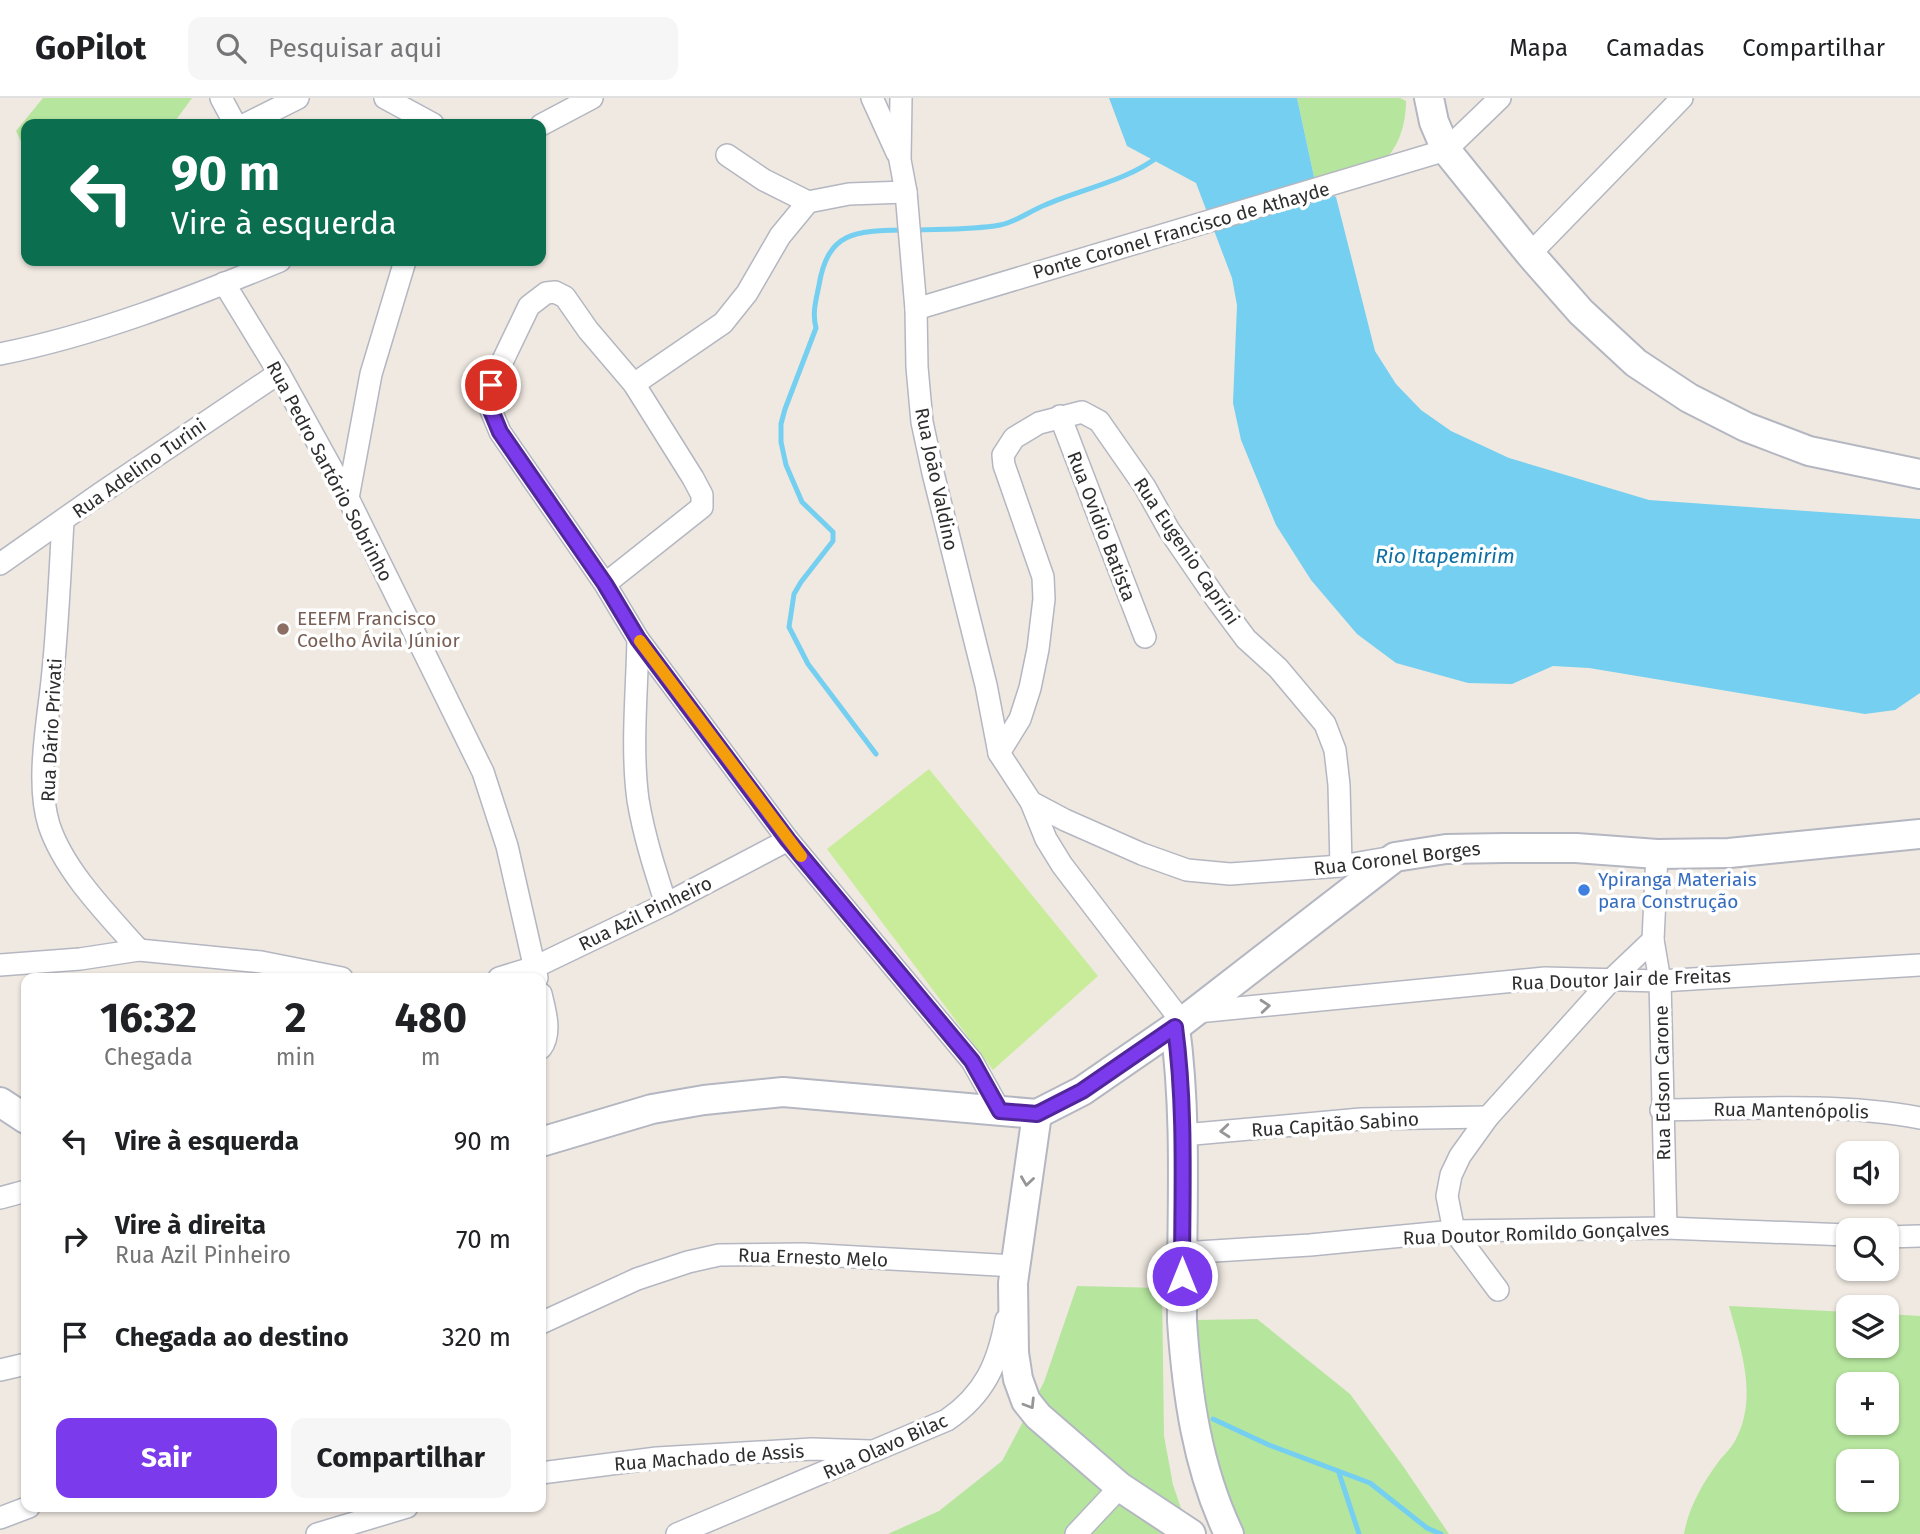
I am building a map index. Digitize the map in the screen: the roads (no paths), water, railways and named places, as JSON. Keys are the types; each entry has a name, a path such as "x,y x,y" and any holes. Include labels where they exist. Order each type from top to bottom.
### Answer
{"street":[{"path":"221,98 232,119"},
{"path":"256,119 298,98"},
{"path":"385,98 424,119"},
{"path":"546,122 592,98"},
{"name":"Rua João Valdino","path":"872,98 900,160"},
{"name":"Rua João Valdino","path":"901,98 900,160 906,192 916,309 922,422 986,685 999,753"},
{"path":"1429,98 1434,122 1446,150 1581,312 1636,363 1689,398 1746,427 1809,451 1920,474"},
{"path":"1446,150 1500,98"},
{"path":"1530,254 1682,98"},
{"name":"Ponte Coronel Francisco de Athayde","path":"916,309 1446,150"},
{"path":"727,155 764,180 808,202 849,194 906,192"},
{"path":"634,384 723,323 747,293 780,236 808,202"},
{"path":"0,354 71,337 268,266"},
{"path":"348,498 371,374 403,266"},
{"name":"Rua Pedro Sartório Sobrinho","path":"224,284 279,373 348,498 483,772 507,846 536,973"},
{"path":"605,584 702,507 704,501 693,478 634,384 588,330 565,297 555,292 546,293 530,306 491,385 490,408 500,432 605,584 638,639 788,840 972,1061 1000,1111"},
{"name":"Rua Adelino Turini","path":"0,565 279,373"},
{"name":"Rua Eugenio Caprini","path":"1060,416 1082,412 1099,421 1145,487 1169,530 1246,639 1278,668 1325,724 1335,750 1339,785 1341,866"},
{"path":"1060,416 1039,423 1013,438 1003,455 1004,465 1043,577 1044,599 1035,662 1020,719 999,753 1031,802 1046,839 1062,865 1184,1020 1180,1064 1183,1135 1182,1321 1192,1412 1207,1480 1229,1534"},
{"name":"Rua Ovidio Batista","path":"1060,416 1145,636"},
{"name":"Rua Dário Privati","path":"63,521 44,803 50,827 86,890 139,950"},
{"path":"638,639 638,799 653,864 666,904"},
{"name":"Rua Coronel Borges","path":"1031,802 1131,849 1187,870 1230,874 1341,866 1446,849 1576,848 1657,854 1729,853 1920,834"},
{"name":"Rua Azil Pinheiro","path":"536,973 788,840"},
{"name":"Rua Edson Carone","path":"1657,854 1653,940 1660,981 1661,1110 1666,1228"},
{"path":"546,1141 652,1109 704,1100 783,1093 1037,1114 1082,1091 1184,1020 1395,857"},
{"path":"1498,1290 1454,1231 1447,1196 1451,1175 1460,1156 1488,1117 1613,978 1653,940"},
{"path":"0,965 77,969 139,950 261,962 317,973"},
{"name":"Rua Doutor Jair de Freitas","path":"1184,1020 1545,978 1660,981 1920,965"},
{"path":"0,1102 21,1116"},
{"name":"Rua Mantenópolis","path":"1661,1110 1848,1109 1890,1112 1920,1118"},
{"name":"Rua Olavo Bilac","path":"677,1534 947,1420 966,1407 982,1388 997,1359 1014,1275 1037,1114"},
{"name":"Rua Capitão Sabino","path":"1183,1135 1361,1119 1488,1117"},
{"path":"0,1198 21,1192"},
{"name":"Rua Doutor Romildo Gonçalves","path":"1182,1253 1310,1245 1454,1231 1666,1228 1836,1235"},
{"path":"1899,1237 1920,1236"},
{"name":"Rua Ernesto Melo","path":"546,1321 637,1279 719,1255 803,1254 1014,1275"},
{"name":"Rua Olavo Bilac","path":"1014,1275 1014,1353 1018,1379 1026,1401 1038,1416 1120,1486 1191,1534"},
{"path":"0,1370 21,1365"},
{"name":"Rua Machado de Assis","path":"546,1472 657,1458 812,1449 878,1450"},
{"path":"1076,1534 1120,1486"},
{"path":"0,1518 21,1510"},
{"path":"317,1534 390,1512"}],"water":[{"name":"Rio Itapemirim","path":"1109,98 1297,98 1316,186 1336,197 1375,351 1396,384 1421,410 1451,431 1509,458 1649,500 1920,519 1920,693 1895,710 1865,714 1589,668 1553,666 1512,684 1468,683 1396,663 1357,634 1311,580 1276,525 1241,440 1233,403 1237,305 1232,278 1196,183 1127,146"}],"waterway":[{"path":"914,230 968,229 1006,224 1039,207 1133,172 1159,156"},
{"path":"876,754 808,664 789,627 794,594 833,541 833,532 802,502 786,465 781,442 781,424 816,328 816,301 823,267 829,254 837,244 858,234 904,230"},
{"path":"1213,1419 1269,1445 1370,1483 1427,1528 1441,1534"},
{"path":"1339,1473 1359,1534"}],"place":[{"name":"EEEFM Francisco Coelho Ávila Júnior","path":"283,629"},
{"name":"Ypiranga Materiais para Construção","path":"1584,890"}]}
